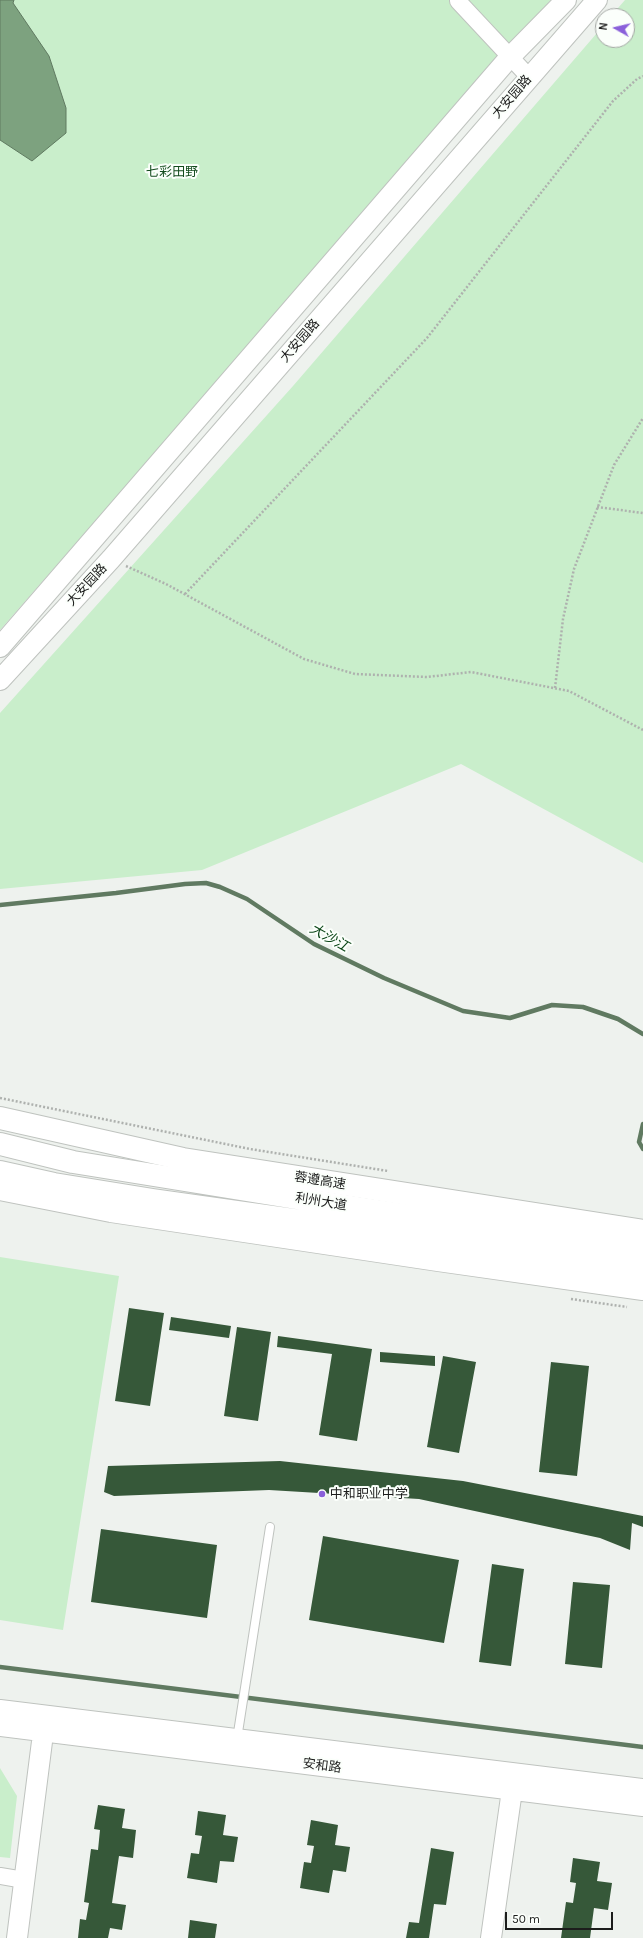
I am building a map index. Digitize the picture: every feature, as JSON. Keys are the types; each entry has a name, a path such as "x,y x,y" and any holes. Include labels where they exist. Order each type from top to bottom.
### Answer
{"highway":[{"name":"蓉遵高速","path":"0,1118 183,1159 643,1231"},
{"name":"利州大道","path":"0,1144 73,1162 364,1209 643,1250"},
{"name":"利州大道","path":"0,1172 54,1184 153,1200 643,1269"},
{"path":"0,1189 119,1212 643,1289"}],"street":[{"path":"0,647 509,58 566,0"},
{"name":"大安园路","path":"0,680 111,559 597,0"},
{"path":"458,2 509,58 529,77"},
{"name":"安和路","path":"0,1710 44,1723 513,1782 643,1789"},
{"path":"16,1938 44,1723"},
{"name":"安和路","path":"0,1726 44,1723 237,1739 513,1782 643,1806"},
{"path":"491,1938 513,1782"},
{"path":"0,1876 24,1880"}],"lane":[{"path":"237,1739 270,1527"}],"path":[{"path":"185,594 427,338 613,102 637,79 643,76"},
{"path":"555,688 563,619 574,569 614,465 643,418"},
{"path":"597,507 643,513"},
{"path":"111,559 185,594 304,659 355,674 427,677 471,672 555,688 569,691 643,730"},
{"path":"0,1098 250,1149 391,1172"}],"green space":[{"name":"七彩田野","path":"0,0 551,0 0,630"},
{"path":"625,0 643,0 643,863 461,764 202,870 0,889 0,713 293,386 595,35 595,48 635,48 635,8 618,8"},
{"path":"0,1257 119,1276 63,1630 0,1620"},
{"path":"0,1768 17,1796 10,1858 0,1857"}],"shaded area":[{"path":"0,0 14,0 13,3 49,56 66,108 66,133 32,161 0,140"}],"building":[{"path":"129,1308 164,1313 150,1406 115,1401"},
{"path":"171,1317 231,1326 229,1338 169,1330"},
{"path":"237,1327 271,1332 258,1421 224,1416"},
{"path":"278,1336 372,1349 357,1441 319,1435 332,1354 277,1347"},
{"path":"380,1352 435,1356 435,1366 380,1362"},
{"path":"443,1356 476,1362 459,1453 427,1447"},
{"path":"551,1362 589,1366 577,1476 539,1472"},
{"path":"280,1461 463,1481 643,1516 643,1527 632,1523 630,1550 600,1538 419,1499 269,1490 114,1496 104,1492 108,1466"},
{"path":"101,1529 217,1545 207,1618 91,1602"},
{"path":"323,1536 459,1560 444,1643 309,1620"},
{"path":"492,1564 524,1569 511,1666 479,1662"},
{"path":"573,1582 610,1585 602,1668 565,1664"},
{"path":"98,1805 125,1809 122,1828 136,1830 133,1858 119,1856 112,1903 126,1905 122,1930 110,1928 108,1938 78,1938 80,1919 86,1920 89,1903 84,1902 91,1849 98,1850 100,1830 94,1829"},
{"path":"198,1811 226,1815 223,1835 238,1837 234,1862 220,1861 217,1883 187,1878 191,1853 199,1854 202,1836 195,1835"},
{"path":"311,1820 338,1825 335,1845 350,1847 346,1872 333,1870 329,1893 300,1888 304,1862 311,1863 314,1846 307,1845"},
{"path":"431,1848 454,1852 446,1905 434,1904 429,1938 406,1938 409,1922 419,1923"},
{"path":"573,1858 600,1862 597,1881 612,1883 608,1910 594,1908 590,1938 561,1938 566,1902 573,1903 576,1883 570,1882"},
{"path":"190,1920 217,1924 215,1938 188,1938"}],"waterway":[{"name":"大沙江","path":"0,905 185,884 206,883 220,887 247,899 314,944 384,978 463,1011 510,1018 552,1005 583,1007 618,1019 643,1034"},
{"name":"大沙江","path":"643,1124 639,1142 643,1149"},
{"path":"0,1667 643,1747"}],"place":[{"name":"中和职业中学","path":"322,1494"}]}
